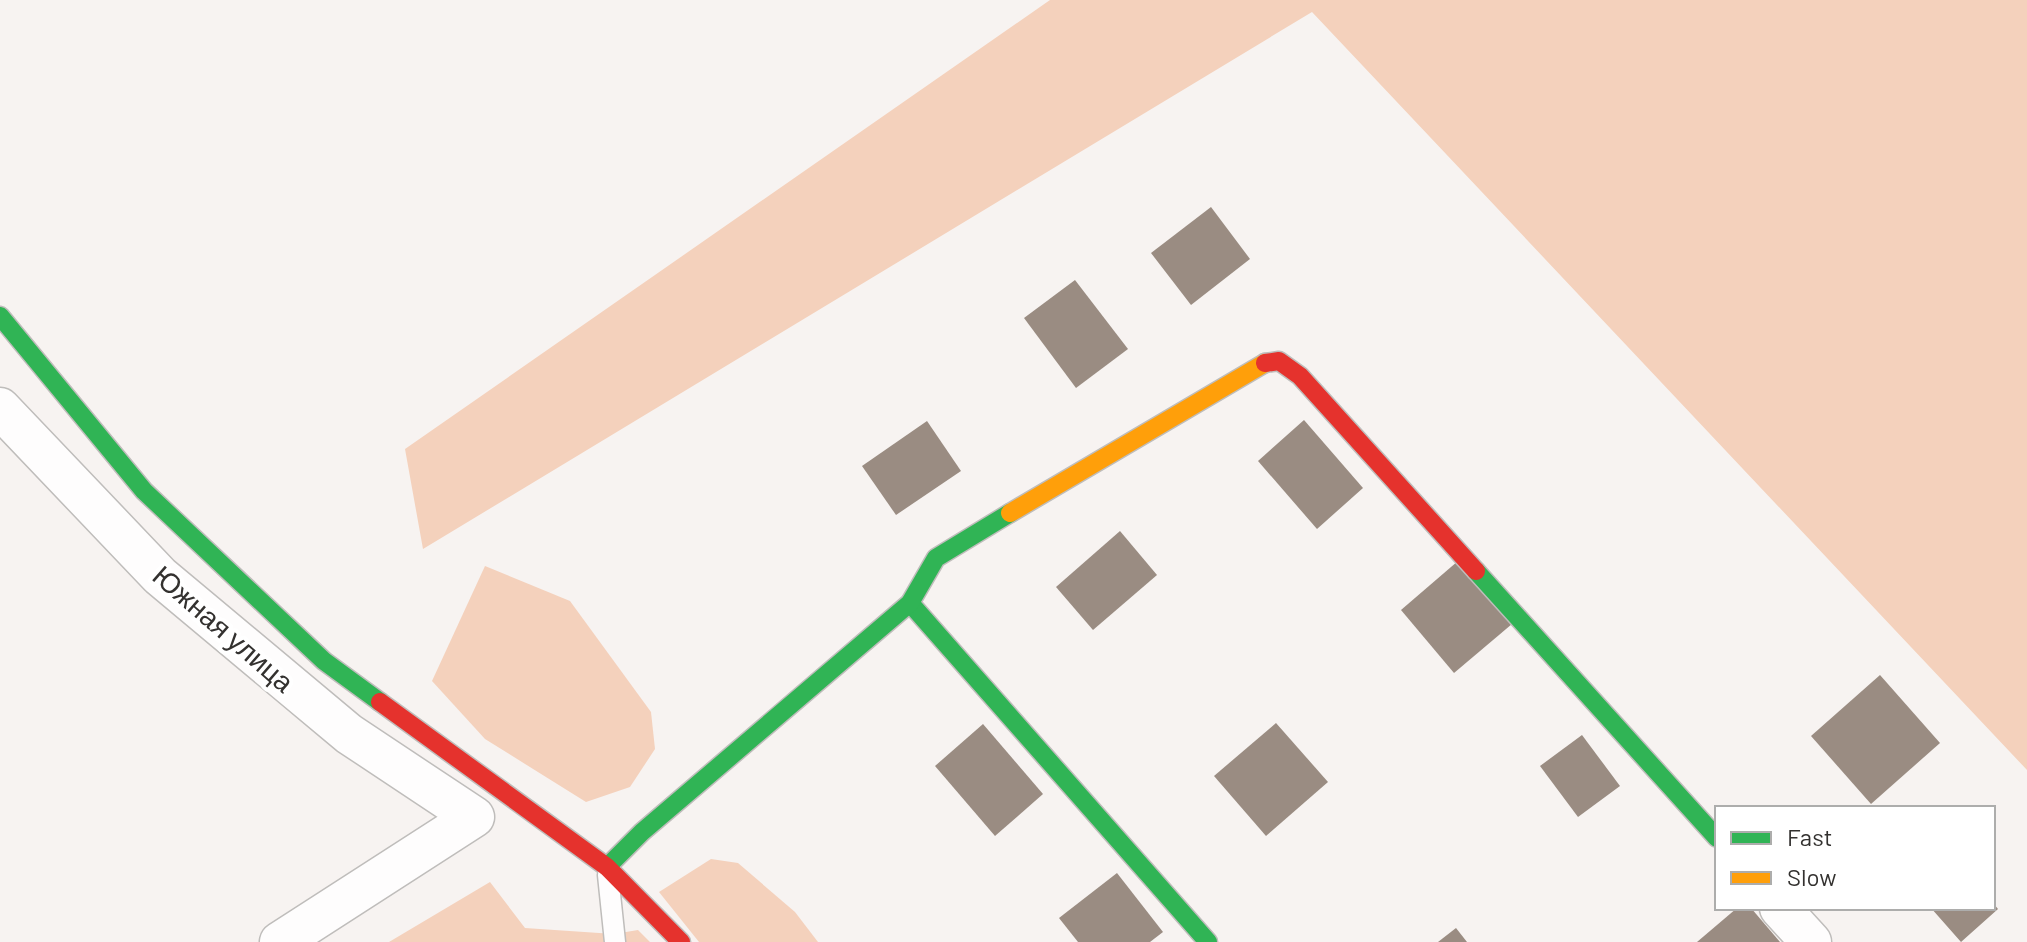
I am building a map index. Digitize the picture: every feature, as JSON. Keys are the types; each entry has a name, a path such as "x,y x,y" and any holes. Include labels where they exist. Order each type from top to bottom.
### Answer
{"street":[{"path":"0,316 144,491 324,661 607,867 681,942"},
{"path":"607,867 642,832 910,603 936,558 1261,363 1279,361 1300,376 1715,836"},
{"name":"Южная улица","path":"0,408 160,576 349,734 474,817 280,942"},
{"path":"910,603 1208,942"},
{"path":"1782,910 1811,942"}],"lane":[{"path":"607,867 615,942"}],"shaded area":[{"path":"1050,0 2027,0 2027,770 1312,12 423,549 405,449"},
{"path":"485,566 570,601 651,712 655,749 630,787 586,802 485,739 432,681"},
{"path":"711,859 738,863 795,912 818,942 699,942 659,892"},
{"path":"490,882 525,928 614,934 638,930 650,942 389,942"}],"building":[{"path":"1211,207 1250,259 1191,305 1151,253"},
{"path":"1075,280 1128,349 1076,388 1024,318"},
{"path":"1304,420 1363,488 1317,529 1258,461"},
{"path":"927,421 961,471 896,515 862,466"},
{"path":"1120,531 1157,575 1093,630 1056,587"},
{"path":"1458,561 1512,624 1454,673 1401,610"},
{"path":"1880,675 1940,743 1871,804 1811,736"},
{"path":"1276,723 1328,782 1266,836 1214,776"},
{"path":"983,724 1043,794 995,836 935,766"},
{"path":"1582,735 1620,786 1578,817 1540,766"},
{"path":"1117,873 1163,932 1150,942 1078,942 1059,918"},
{"path":"1995,905 1998,909 1961,942 1933,910 1995,910"},
{"path":"1735,910 1753,910 1780,942 1697,942"},
{"path":"1456,928 1467,942 1438,942"}],"traffic: fast":[{"path":"0,316 144,491 324,661 380,702"},
{"path":"607,867 642,832 910,603 936,558 1010,513"},
{"path":"1476,571 1715,836"},
{"path":"910,603 1208,942"}],"traffic: slow":[{"path":"1010,513 1265,363"}],"traffic: jam":[{"path":"1265,363 1279,361 1300,376 1476,571"},
{"path":"380,702 607,867 681,942"}]}
